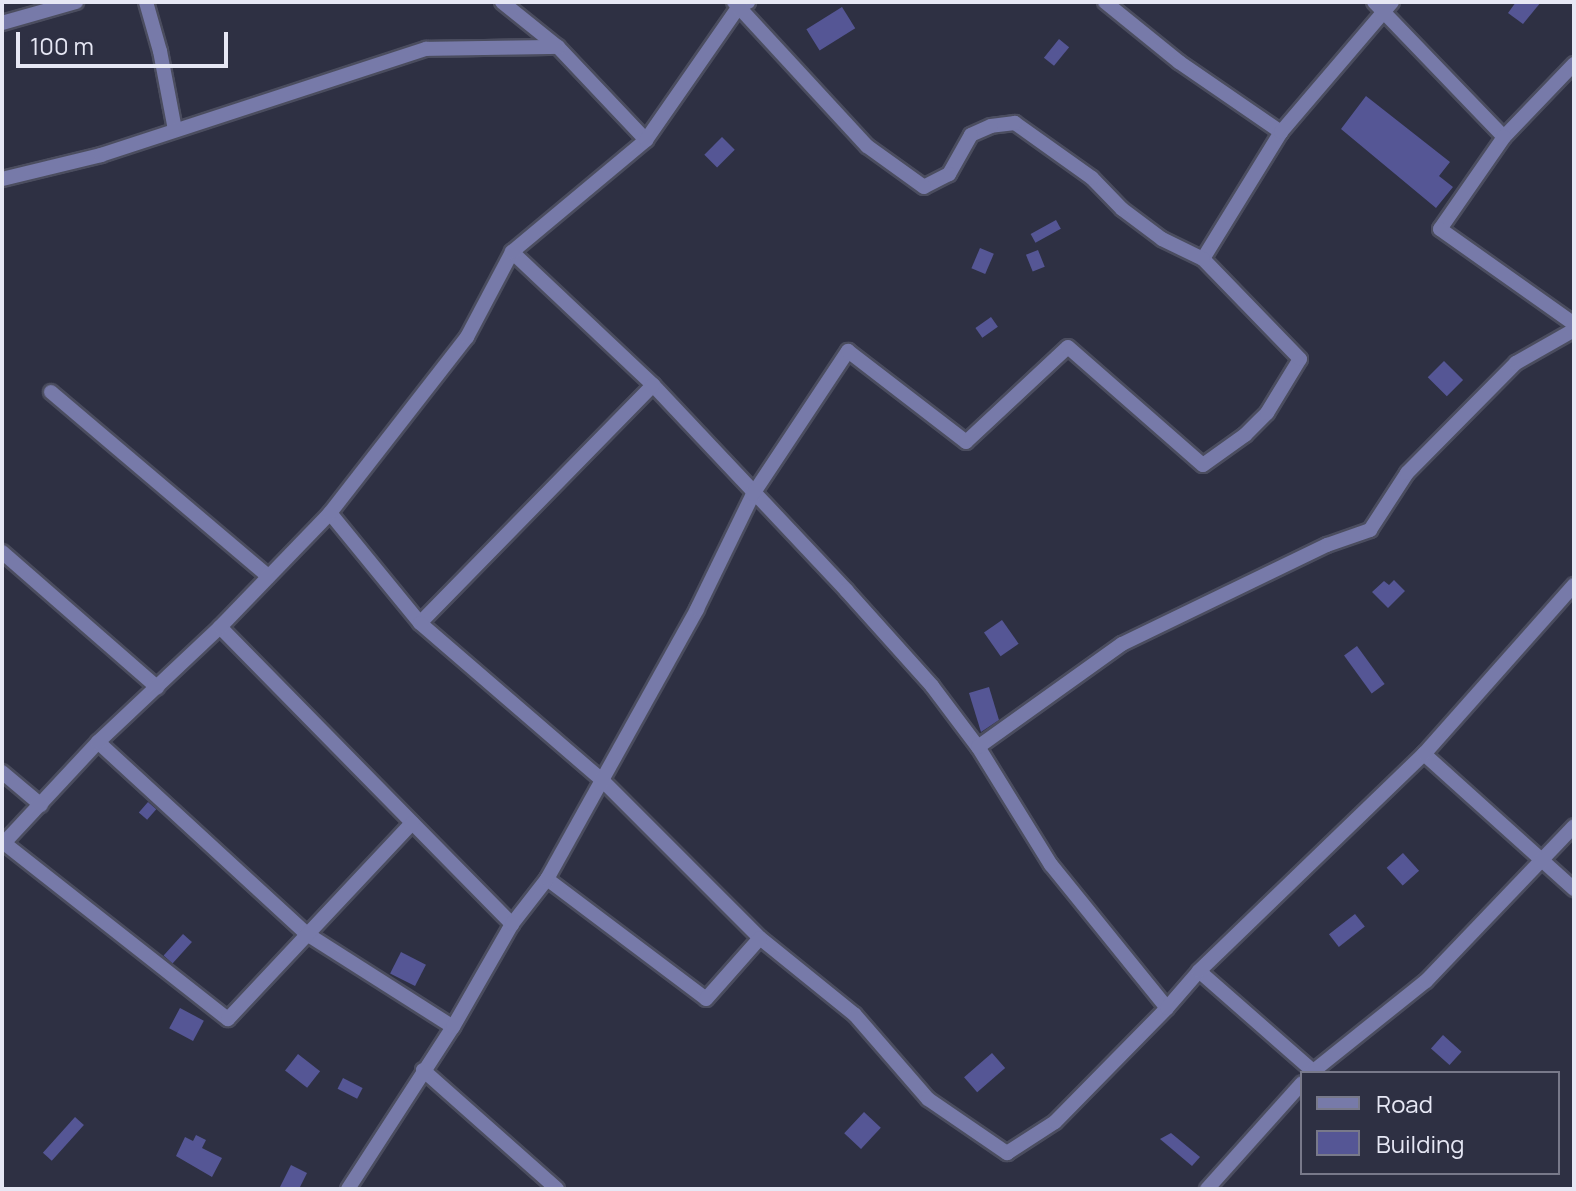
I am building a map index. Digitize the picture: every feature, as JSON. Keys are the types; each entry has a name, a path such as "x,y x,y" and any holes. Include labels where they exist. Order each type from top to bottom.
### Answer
{"street":[{"path":"2,23 76,2"},
{"path":"146,2 160,51 175,130"},
{"path":"502,2 558,47 646,140"},
{"path":"1105,2 1179,62 1281,132"},
{"path":"348,1189 453,1027 512,924 547,879 697,609 753,494 848,351 966,442 1068,347 1203,465 1245,435 1267,413 1300,359 1203,259 1162,239 1122,209 1092,178 1015,123 991,126 971,135 949,174 924,187 867,146 740,3 646,140 512,252 467,337 330,513 220,627 98,742 3,844 228,1019 412,823"},
{"path":"1203,259 1281,132 1384,5 1504,137"},
{"path":"2,179 101,155 426,49 558,47"},
{"path":"978,747 1122,644 1327,545 1370,530 1407,473 1516,363 1574,327 1440,229 1504,137 1574,64"},
{"path":"512,252 653,385 932,686 978,747 1051,865 1167,1008"},
{"path":"420,623 653,385"},
{"path":"51,392 268,576"},
{"path":"330,513 420,623 602,780 760,938 855,1015 928,1099 1007,1153 1055,1122 1199,971 1424,754 1574,585"},
{"path":"2,552 157,687"},
{"path":"220,627 512,924"},
{"path":"98,742 307,934 453,1027"},
{"path":"1424,754 1574,889"},
{"path":"2,772 41,805"},
{"path":"1313,1071 1426,981 1470,931 1543,861 1574,826"},
{"path":"547,879 706,999 760,938"},
{"path":"1199,971 1311,1071"},
{"path":"423,1070 557,1189"},
{"path":"1207,1189 1300,1085"}],"building":[{"path":"1516,2 1541,2 1523,24 1508,13"},
{"path":"842,7 855,28 820,50 806,29"},
{"path":"1059,39 1069,47 1054,66 1044,58"},
{"path":"1366,96 1450,162 1439,176 1453,187 1436,208 1341,129"},
{"path":"722,137 735,150 717,167 704,155"},
{"path":"1056,220 1061,229 1035,243 1031,234"},
{"path":"980,248 994,254 985,274 971,268"},
{"path":"1038,250 1045,267 1033,272 1026,255"},
{"path":"991,317 998,327 982,338 975,328"},
{"path":"1444,361 1463,380 1447,396 1428,377"},
{"path":"1394,580 1405,591 1388,608 1372,592 1384,581 1389,585"},
{"path":"1002,620 1019,644 1001,656 984,633"},
{"path":"1357,646 1385,684 1372,693 1344,655"},
{"path":"989,687 999,720 981,732 969,693"},
{"path":"148,802 156,809 147,820 139,813"},
{"path":"1403,853 1419,871 1403,886 1387,868"},
{"path":"1355,914 1365,927 1339,947 1329,934"},
{"path":"183,934 192,942 173,964 164,956"},
{"path":"401,952 426,965 415,986 390,973"},
{"path":"180,1008 204,1021 193,1041 169,1028"},
{"path":"1443,1035 1462,1052 1450,1065 1431,1048"},
{"path":"992,1053 1005,1068 977,1092 964,1077"},
{"path":"298,1054 320,1071 307,1088 285,1071"},
{"path":"343,1078 363,1088 357,1099 338,1089"},
{"path":"864,1112 881,1128 861,1149 844,1133"},
{"path":"75,1117 84,1125 52,1161 43,1153"},
{"path":"1171,1133 1200,1157 1192,1166 1160,1139"},
{"path":"196,1135 206,1140 202,1148 222,1158 212,1177 176,1156 185,1137 193,1141"},
{"path":"291,1165 307,1173 299,1189 279,1189"}]}
